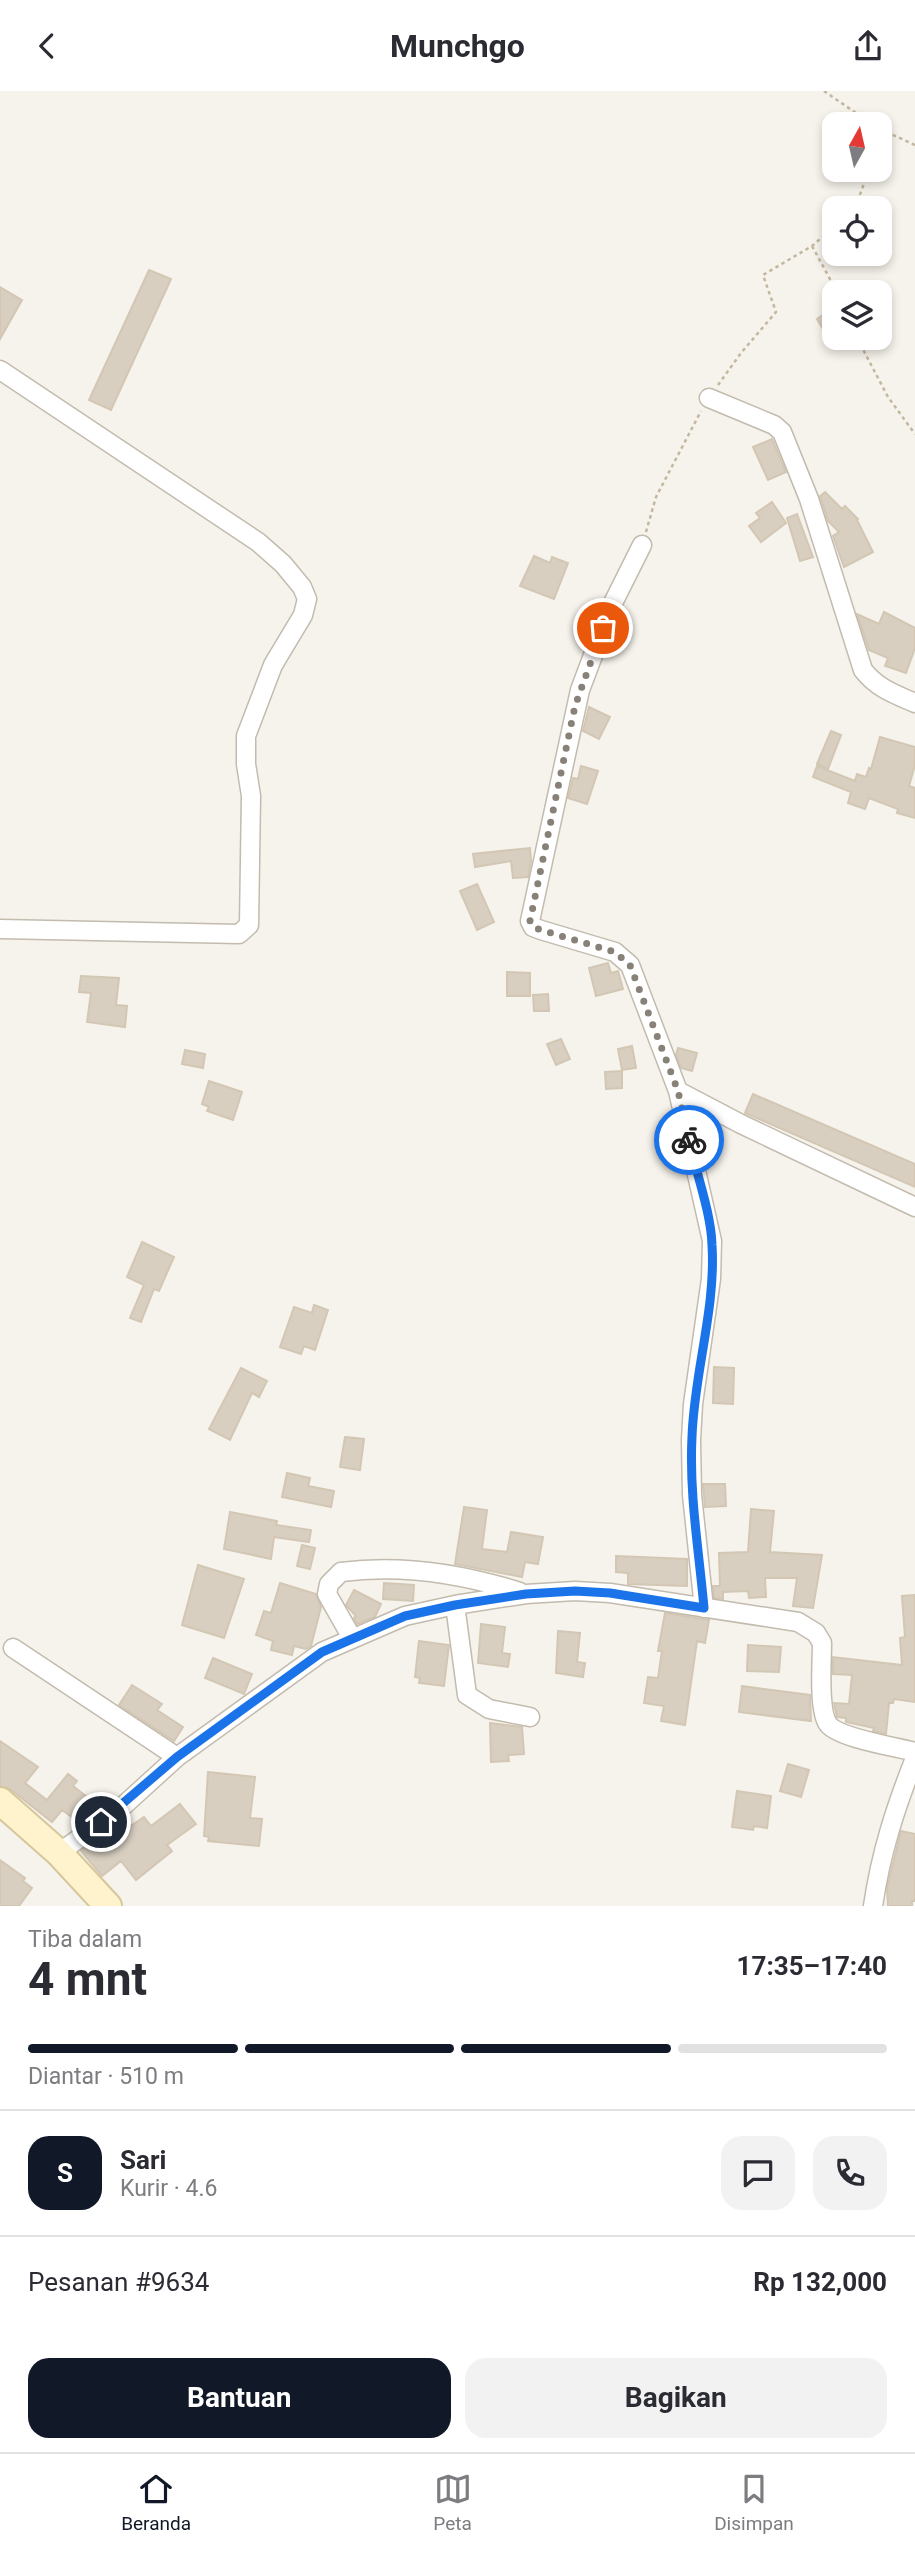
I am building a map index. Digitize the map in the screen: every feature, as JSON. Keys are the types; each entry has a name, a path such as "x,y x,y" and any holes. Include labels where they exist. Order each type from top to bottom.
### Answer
{"street":[{"path":"0,370 258,542 283,564 302,587 307,599 303,615 273,665 246,736 246,764 251,796 249,926 246,931 239,934 173,934 0,929"},
{"path":"709,398 774,425 782,432 808,499 863,670 884,690 915,703"},
{"path":"642,545 612,605 580,689 530,921 533,927 615,952 625,958 678,1091 712,1241 711,1279 693,1404 691,1440 692,1495 704,1608"},
{"path":"678,1091 752,1130 915,1207"},
{"path":"352,1638 327,1594 329,1584 341,1572 399,1571 453,1575 486,1581 526,1594"},
{"path":"58,1853 122,1807 177,1757 322,1652 405,1616 526,1594 575,1591 610,1593 799,1622 817,1633 822,1643 824,1714 829,1725 845,1734 915,1752"},
{"path":"455,1605 467,1695 489,1709 530,1717"},
{"path":"13,1648 177,1757"},
{"path":"873,1906 879,1864 890,1820 915,1758"},
{"path":"3,1811 58,1853 108,1906"}],"path":[{"path":"824,91 855,112"},
{"path":"892,135 915,145"},
{"path":"822,237 812,246 822,265"},
{"path":"863,350 888,397 915,434"}],"building":[{"path":"149,270 171,279 111,410 89,400"},
{"path":"0,287 22,300 0,339"},
{"path":"772,439 786,472 768,480 753,447"},
{"path":"825,492 842,509 845,506 858,519 873,552 844,567 833,536 839,532 828,521 820,496"},
{"path":"772,502 786,523 761,542 749,526 760,518 756,513"},
{"path":"797,514 813,557 800,561 787,518"},
{"path":"534,556 550,563 552,557 568,563 554,599 520,586"},
{"path":"884,612 915,628 915,648 906,673 885,666 888,658 869,650 857,614 879,624"},
{"path":"589,707 610,717 599,739 583,731"},
{"path":"831,731 841,735 828,769 817,764"},
{"path":"880,737 915,747 915,765 909,786 915,788 915,818 897,813 898,809 869,798 865,809 848,803 851,792 813,777 817,766 855,781 857,774 866,777"},
{"path":"581,766 598,771 587,804 568,798 573,778 578,779"},
{"path":"530,848 528,877 513,878 511,861 475,867 473,854"},
{"path":"477,884 494,922 477,930 460,891"},
{"path":"608,963 611,973 618,971 623,989 596,996 589,968"},
{"path":"507,972 530,973 530,996 507,996"},
{"path":"81,976 119,978 116,1005 127,1006 125,1027 87,1022 91,993 79,992"},
{"path":"548,994 549,1011 534,1011 533,995"},
{"path":"561,1039 570,1059 556,1065 547,1044"},
{"path":"632,1046 636,1068 622,1070 618,1049"},
{"path":"678,1048 697,1053 692,1071 681,1068 676,1055"},
{"path":"185,1050 205,1054 203,1068 182,1064"},
{"path":"622,1071 622,1088 606,1089 605,1072"},
{"path":"209,1081 242,1092 233,1120 207,1111 209,1107 202,1104"},
{"path":"753,1094 915,1164 915,1187 745,1113"},
{"path":"142,1242 174,1257 159,1291 154,1289 141,1322 130,1318 144,1285 127,1277"},
{"path":"314,1305 328,1310 315,1350 304,1346 301,1354 280,1347 294,1307 312,1313"},
{"path":"714,1367 734,1368 733,1404 713,1403"},
{"path":"241,1368 267,1381 259,1397 252,1393 230,1440 209,1429"},
{"path":"345,1437 364,1439 360,1470 340,1467"},
{"path":"287,1473 310,1478 308,1486 334,1491 331,1507 282,1497"},
{"path":"703,1484 725,1484 726,1506 705,1507"},
{"path":"464,1507 487,1510 482,1549 507,1552 511,1532 543,1537 538,1564 525,1562 522,1577 455,1564"},
{"path":"751,1509 774,1511 770,1552 822,1555 813,1608 793,1606 797,1578 765,1578 766,1597 749,1598 748,1591 723,1592 723,1599 714,1598 713,1586 720,1586 719,1553 748,1552"},
{"path":"230,1512 277,1521 276,1525 311,1530 309,1542 274,1537 271,1559 224,1549"},
{"path":"302,1545 315,1548 310,1569 297,1566"},
{"path":"616,1556 687,1559 687,1586 628,1584 628,1573 616,1572"},
{"path":"198,1565 244,1579 224,1638 182,1625"},
{"path":"280,1583 316,1594 321,1607 311,1646 306,1649 294,1646 292,1655 271,1650 273,1641 256,1635 264,1611 271,1613"},
{"path":"384,1583 414,1585 413,1601 383,1599"},
{"path":"354,1590 381,1604 375,1617 357,1624 354,1618 356,1616 346,1605"},
{"path":"915,1595 915,1702 894,1699 893,1703 889,1703 886,1734 837,1717 834,1703 849,1704 852,1675 833,1674 833,1657 902,1665 900,1638 905,1637 902,1596"},
{"path":"665,1613 709,1620 705,1643 697,1641 685,1725 661,1721 664,1706 644,1703 648,1677 658,1678 662,1651 658,1651"},
{"path":"481,1624 505,1627 502,1653 510,1654 508,1667 478,1663"},
{"path":"558,1631 580,1633 577,1662 585,1663 583,1677 556,1673"},
{"path":"419,1641 449,1645 444,1686 419,1683 420,1678 415,1677"},
{"path":"748,1645 781,1647 779,1672 747,1671"},
{"path":"213,1658 252,1674 244,1694 205,1678"},
{"path":"132,1685 162,1704 157,1710 183,1727 174,1741 119,1705"},
{"path":"742,1686 810,1695 811,1721 739,1712"},
{"path":"490,1723 522,1727 524,1754 508,1755 509,1761 491,1762"},
{"path":"0,1741 38,1767 25,1783 47,1800 68,1774 77,1781 73,1786 96,1804 80,1823 62,1810 52,1822 10,1789 0,1786"},
{"path":"788,1764 809,1770 801,1797 780,1791"},
{"path":"208,1772 255,1777 250,1818 262,1819 259,1846 208,1841 209,1837 204,1836"},
{"path":"737,1791 771,1796 767,1828 754,1826 753,1830 732,1827"},
{"path":"180,1804 196,1824 167,1845 172,1851 136,1880 121,1861 102,1876 81,1851 112,1828 117,1835 144,1817 151,1826"},
{"path":"901,1831 915,1834 915,1901 912,1901 912,1906 888,1906 887,1888"},
{"path":"0,1860 25,1878 23,1881 32,1888 19,1906 0,1906"}],"way so far":[{"path":"603,628 575,706 530,921 533,927 615,952 625,958 678,1091 689,1140"}],"route":[{"path":"101,1822 122,1807 177,1757 322,1652 405,1616 526,1594 575,1591 610,1593 704,1608 692,1495 691,1440 693,1404 713,1261 712,1241 689,1140"}]}
